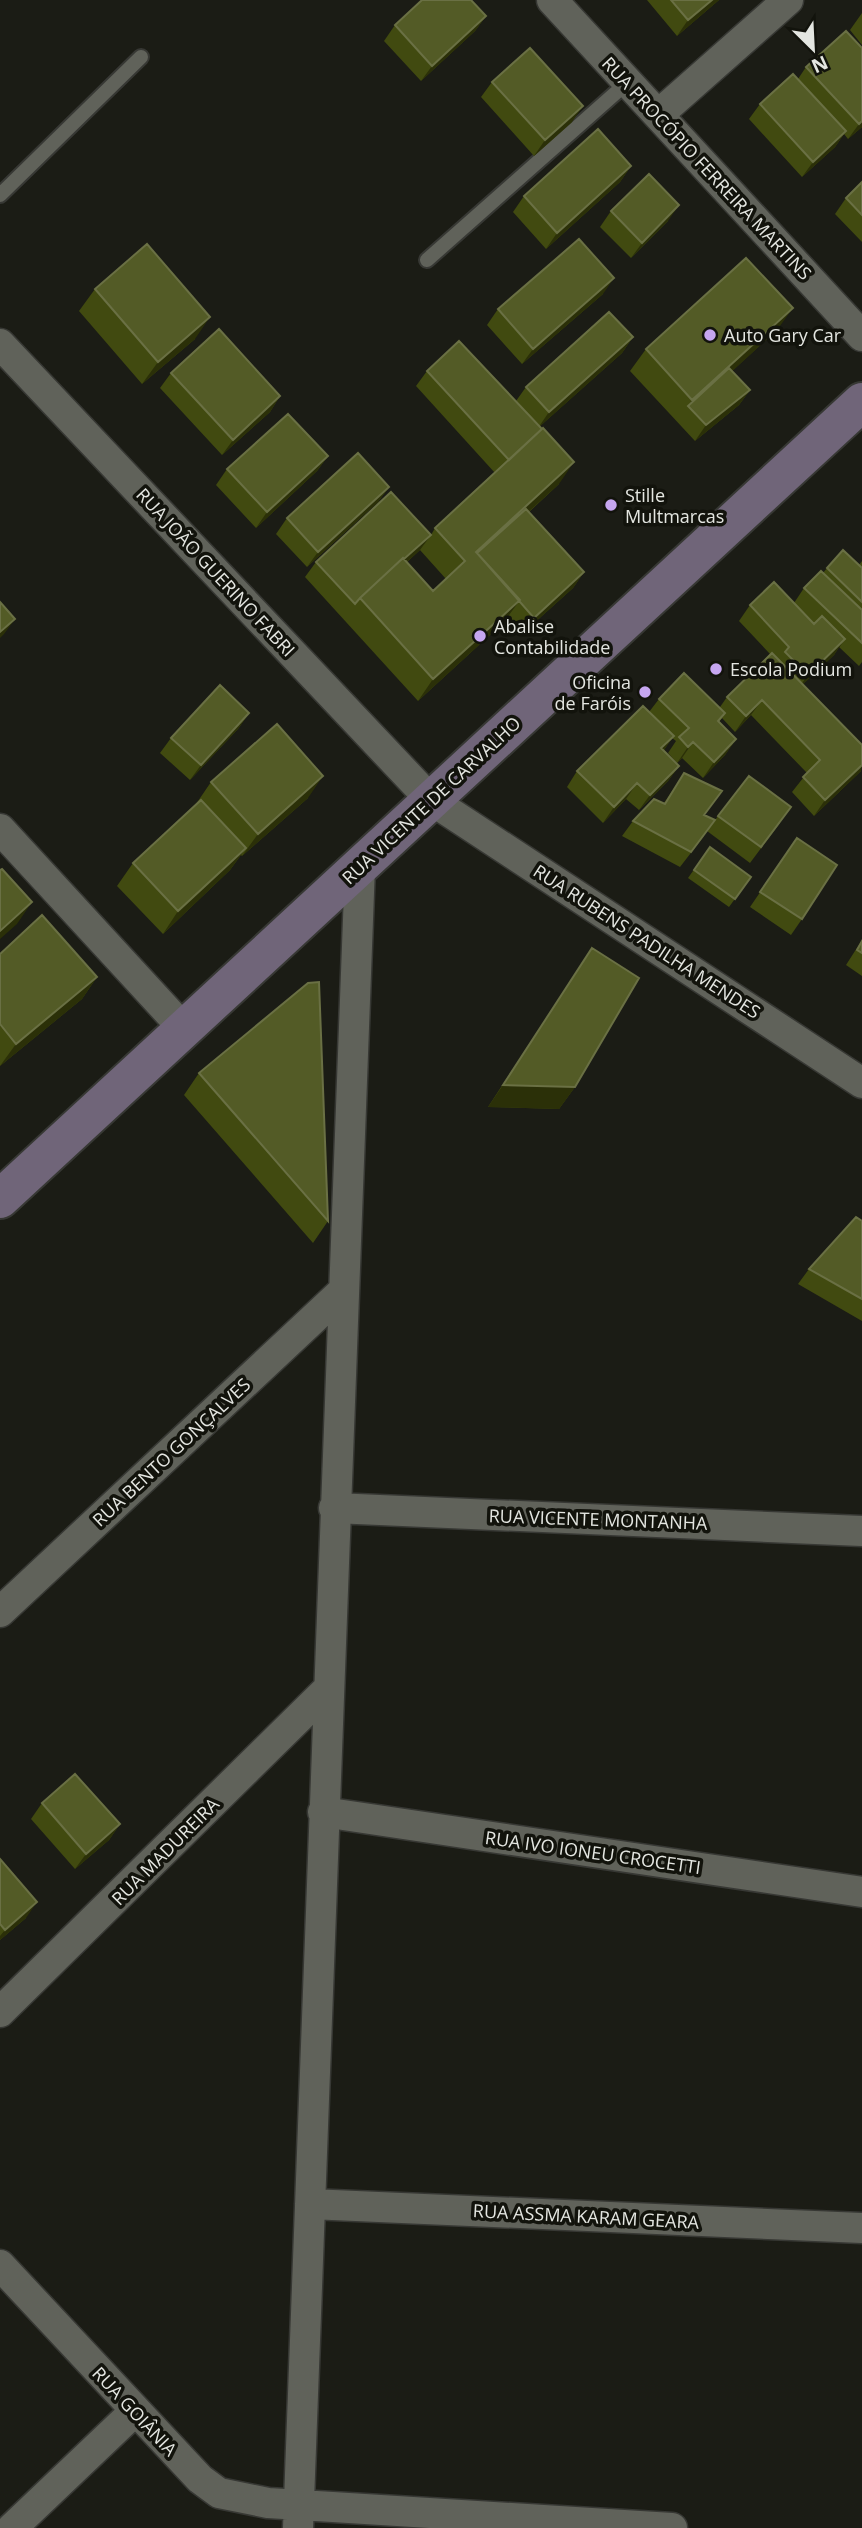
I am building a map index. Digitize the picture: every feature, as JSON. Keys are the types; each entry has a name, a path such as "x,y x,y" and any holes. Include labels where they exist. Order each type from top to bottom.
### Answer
{"main road":[{"name":"RUA VICENTE DE CARVALHO","path":"0,1199 862,401"}],"street":[{"name":"RUA PROCÓPIO FERREIRA MARTINS","path":"552,0 862,336"},
{"path":"659,115 788,0"},
{"name":"RUA JOÃO GUERINO FABRI","path":"0,344 431,800"},
{"name":"RUA RUBENS PADILHA MENDES","path":"431,800 862,1083"},
{"path":"0,829 184,1029"},
{"path":"298,2517 360,866"},
{"name":"RUA BENTO GONÇALVES","path":"0,1612 342,1292"},
{"name":"RUA VICENTE MONTANHA","path":"334,1508 862,1531"},
{"name":"RUA MADUREIRA","path":"0,2012 328,1689"},
{"name":"RUA IVO IONEU CROCETTI","path":"323,1812 862,1892"},
{"name":"RUA ASSMA KARAM GEARA","path":"310,2204 862,2228"},
{"name":"RUA GOIÂNIA","path":"0,2265 200,2479 219,2493 298,2517 672,2528"},
{"path":"12,2528 135,2411"}],"lane":[{"path":"0,195 141,57"},
{"path":"427,260 628,82"}],"building":[{"path":"422,0 471,0 486,16 432,66 395,25"},
{"path":"671,0 712,0 688,20"},
{"path":"846,31 862,48 862,121 859,124 806,67"},
{"path":"530,48 583,106 545,140 492,82"},
{"path":"793,74 846,131 813,162 760,104"},
{"path":"598,129 631,166 557,233 524,196"},
{"path":"649,174 679,205 642,243 611,211"},
{"path":"862,182 862,215 846,198"},
{"path":"579,239 614,278 533,349 498,309"},
{"path":"147,244 210,317 158,362 95,289"},
{"path":"746,258 793,308 692,400 646,349"},
{"path":"609,312 633,337 549,412 526,387"},
{"path":"219,329 280,396 233,440 171,373"},
{"path":"459,341 542,429 509,460 427,371"},
{"path":"729,368 750,390 706,425 688,406"},
{"path":"288,414 328,456 267,512 227,469"},
{"path":"543,428 574,462 476,552 520,600 433,679 360,598 403,558 433,591 465,561 435,528"},
{"path":"358,453 389,487 318,552 287,518"},
{"path":"391,492 431,535 355,604 316,562"},
{"path":"526,509 584,572 534,618 477,553"},
{"path":"843,550 862,568 862,602 827,568"},
{"path":"821,571 862,610 862,643 804,588"},
{"path":"774,582 814,624 822,616 845,639 808,675 785,652 789,647 750,605"},
{"path":"0,602 15,619 0,632"},
{"path":"772,653 862,745 862,765 825,800 803,777 820,760 762,700 746,716 727,697"},
{"path":"684,673 725,713 718,721 736,739 714,762 693,742 688,747 679,737 689,728 659,699"},
{"path":"220,685 249,713 201,765 171,738"},
{"path":"643,706 674,736 661,748 679,766 650,795 637,783 614,807 577,771"},
{"path":"277,724 323,776 258,834 211,782"},
{"path":"684,773 722,791 704,815 715,820 691,852 633,821 654,799 665,804"},
{"path":"749,776 791,807 761,847 718,816"},
{"path":"201,800 246,848 178,911 133,863"},
{"path":"797,838 837,865 802,919 760,892"},
{"path":"710,847 751,877 735,899 694,870"},
{"path":"2,869 32,902 0,931 0,870"},
{"path":"42,915 97,977 16,1044 0,1024 0,954"},
{"path":"592,948 639,978 575,1087 503,1085"},
{"path":"319,982 328,1221 199,1073 308,983"},
{"path":"856,1217 862,1221 862,1299 809,1269"},
{"path":"75,1774 120,1824 86,1854 42,1803"},
{"path":"0,1859 37,1902 5,1930 0,1924"}],"place":[{"name":"Auto Gary Car","path":"710,335"},
{"name":"Stille Multmarcas","path":"611,505"},
{"name":"Abalise Contabilidade","path":"480,636"},
{"name":"Escola Podium","path":"716,669"},
{"name":"Oficina de Faróis","path":"645,692"}]}
